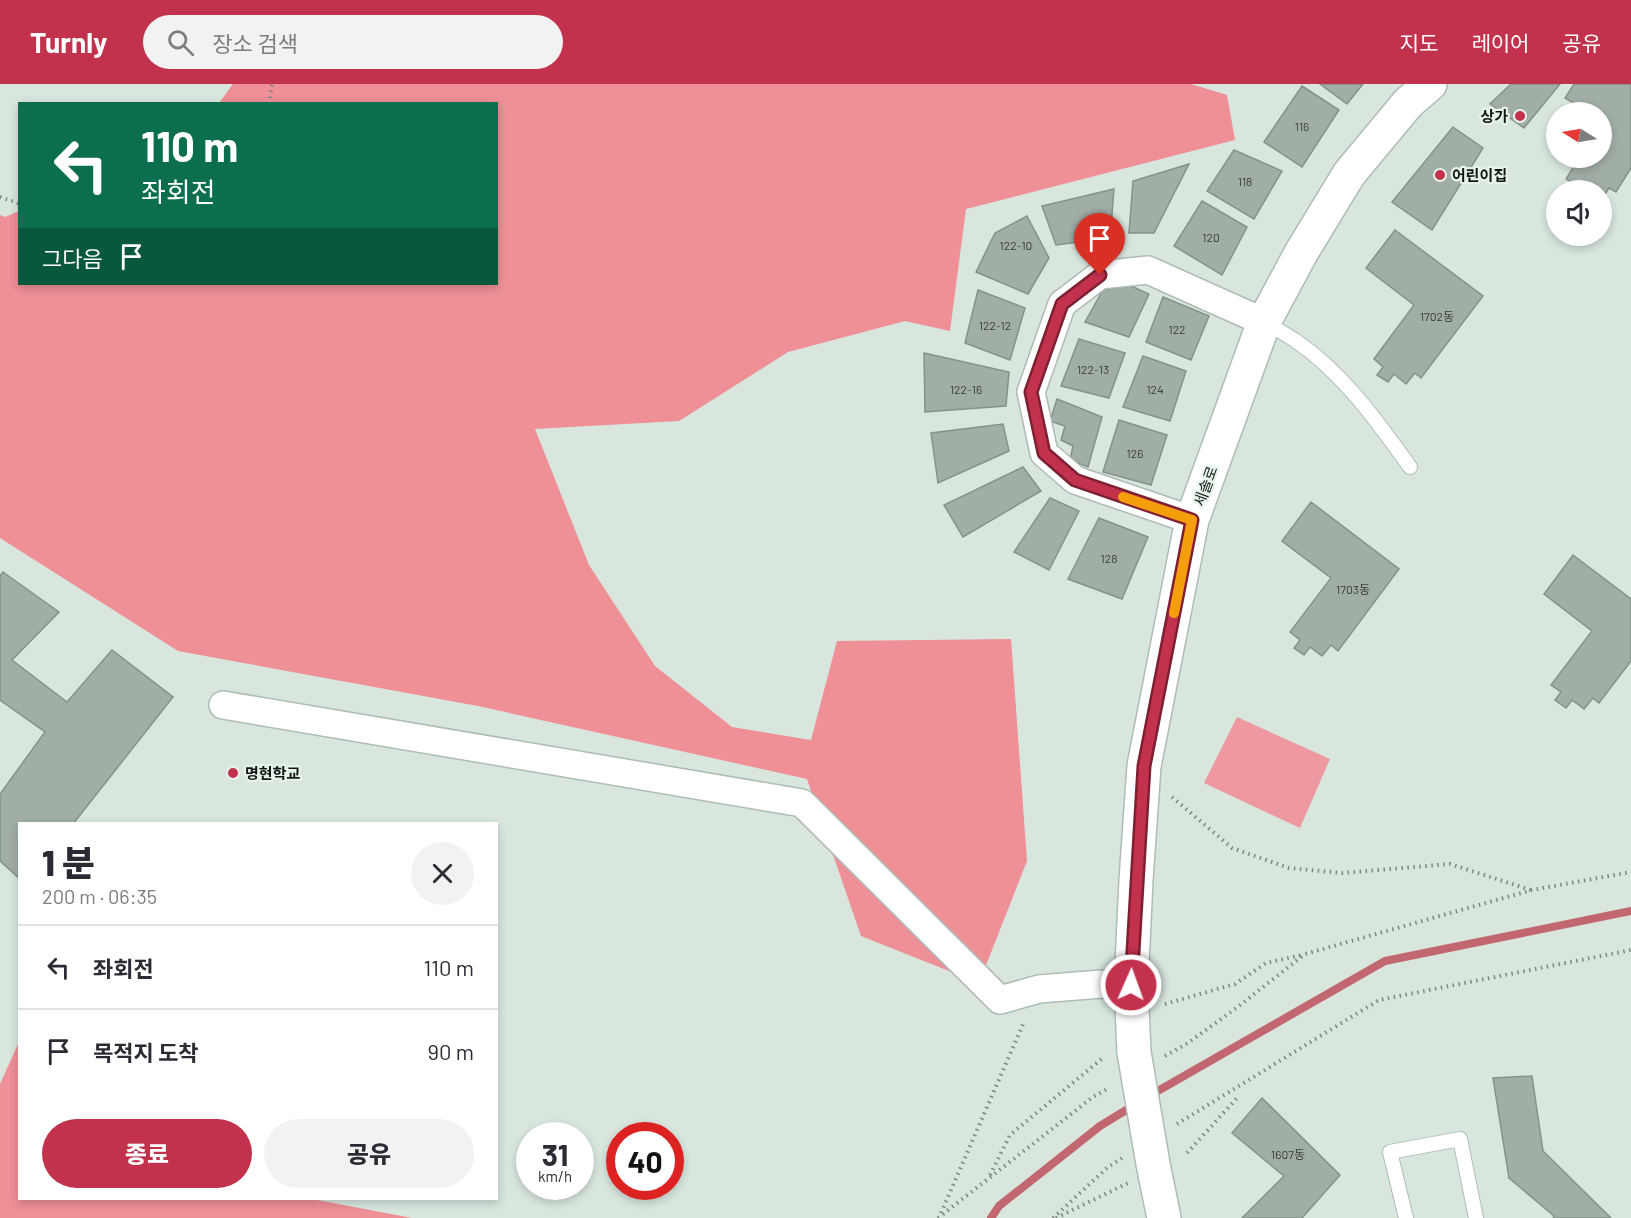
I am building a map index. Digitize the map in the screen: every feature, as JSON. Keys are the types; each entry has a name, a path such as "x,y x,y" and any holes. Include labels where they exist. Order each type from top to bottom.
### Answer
{"street":[{"name":"세솔로","path":"1136,1167 1131,985 1144,766 1192,520 1264,322 1301,254 1349,174 1408,103 1430,84"},
{"path":"1192,520 1075,480 1044,453 1031,392 1062,304 1100,275 1148,270 1264,322"},
{"path":"223,705 802,804 1000,1000 1039,989 1101,984 1131,985"},
{"path":"1136,1167 1164,1218"}],"lane":[{"path":"1264,322 1296,341 1327,366 1372,414 1410,467"},
{"path":"1406,1218 1390,1152 1460,1139 1476,1218"}],"path":[{"path":"269,102 272,84"},
{"path":"0,197 18,203"},
{"path":"1165,791 1232,848 1288,868 1342,873 1450,864 1533,890"},
{"path":"1165,1004 1235,984 1266,963 1533,890 1631,872"},
{"path":"1174,1126 1379,1000 1631,950"},
{"path":"989,1178 1010,1135 1133,1056 1188,1043 1305,954"},
{"path":"939,1216 1028,1013"},
{"path":"939,1216 1093,1097 1112,1086"},
{"path":"1187,1153 1237,1098"},
{"path":"1054,1218 1107,1167 1136,1167"},
{"path":"1054,1218 1136,1167"}],"shaded area":[{"path":"233,84 1191,84 1227,95 1235,140 966,209 950,331 905,321 788,352 679,421 535,429 589,565 655,666 732,727 811,740 837,641 1011,639 1027,861 979,983 861,936 807,779 478,706 178,651 0,538 0,215 5,217 18,211 18,285 498,285 498,102 220,102"},
{"path":"1237,717 1330,759 1300,828 1204,783"},
{"path":"18,1044 18,1200 317,1200 412,1218 0,1218 0,1084"}],"building":[{"path":"1320,84 1363,84 1347,104"},
{"name":"상가","path":"1511,84 1560,84 1524,128 1490,104"},
{"path":"1574,84 1631,84 1631,168 1616,192 1612,190 1612,180 1566,179 1573,168 1612,168 1612,102 1572,102 1565,98"},
{"path":"1302,86 1339,110 1302,167 1264,142"},
{"name":"어린이집","path":"1453,127 1483,148 1432,230 1392,202"},
{"path":"1234,150 1282,171 1254,219 1207,191"},
{"path":"1189,164 1154,233 1129,233 1133,181"},
{"path":"1114,189 1110,238 1056,245 1042,206"},
{"path":"1202,201 1247,227 1222,275 1174,246"},
{"path":"1027,216 1049,258 1028,294 976,272 995,233"},
{"path":"1395,230 1483,296 1421,378 1415,373 1406,384 1394,374 1388,382 1377,375 1383,367 1374,359 1414,305 1366,268"},
{"path":"1129,285 1149,294 1129,337 1085,322 1103,290"},
{"path":"978,290 1025,308 1010,360 965,343"},
{"path":"1163,297 1209,316 1191,360 1146,342"},
{"path":"1079,339 1125,353 1109,398 1061,386"},
{"path":"924,353 1009,372 1006,406 925,412"},
{"path":"1143,356 1186,371 1170,421 1123,407"},
{"path":"1057,399 1102,417 1088,467 1070,460 1073,446 1061,440 1065,426 1050,421"},
{"path":"1119,420 1167,435 1151,485 1103,472"},
{"path":"1003,424 1009,451 938,483 931,433"},
{"path":"1023,467 1041,491 963,537 944,505"},
{"path":"1050,498 1079,511 1049,570 1014,552"},
{"path":"1311,502 1399,569 1338,651 1331,645 1322,656 1310,647 1304,655 1294,648 1300,640 1290,632 1331,578 1282,541"},
{"path":"1099,518 1148,537 1122,599 1068,579"},
{"path":"1573,555 1631,599 1631,661 1599,703 1593,698 1584,709 1572,700 1566,708 1555,700 1561,692 1551,685 1592,631 1544,594"},
{"path":"3,572 59,612 12,660 67,702 112,650 173,697 75,822 18,822 18,877 0,861 0,794 45,732 0,700 0,576"},
{"path":"1532,1076 1543,1151 1611,1218 1553,1218 1554,1216 1509,1178 1493,1078"},
{"path":"1262,1098 1340,1175 1302,1218 1242,1218 1284,1176 1232,1133"}],"waterway":[{"path":"1149,1096 1385,961 1631,911"},
{"path":"991,1218 999,1206 1100,1126 1136,1104"}],"slow traffic":[{"path":"1123,497 1192,520 1174,613"}],"place":[{"name":"상가","path":"1520,116"},
{"name":"어린이집","path":"1440,175"},
{"name":"명현학교","path":"233,773"}],"route":[{"path":"1100,275 1062,304 1031,392 1044,453 1075,480 1192,520 1144,766 1131,985"}]}
